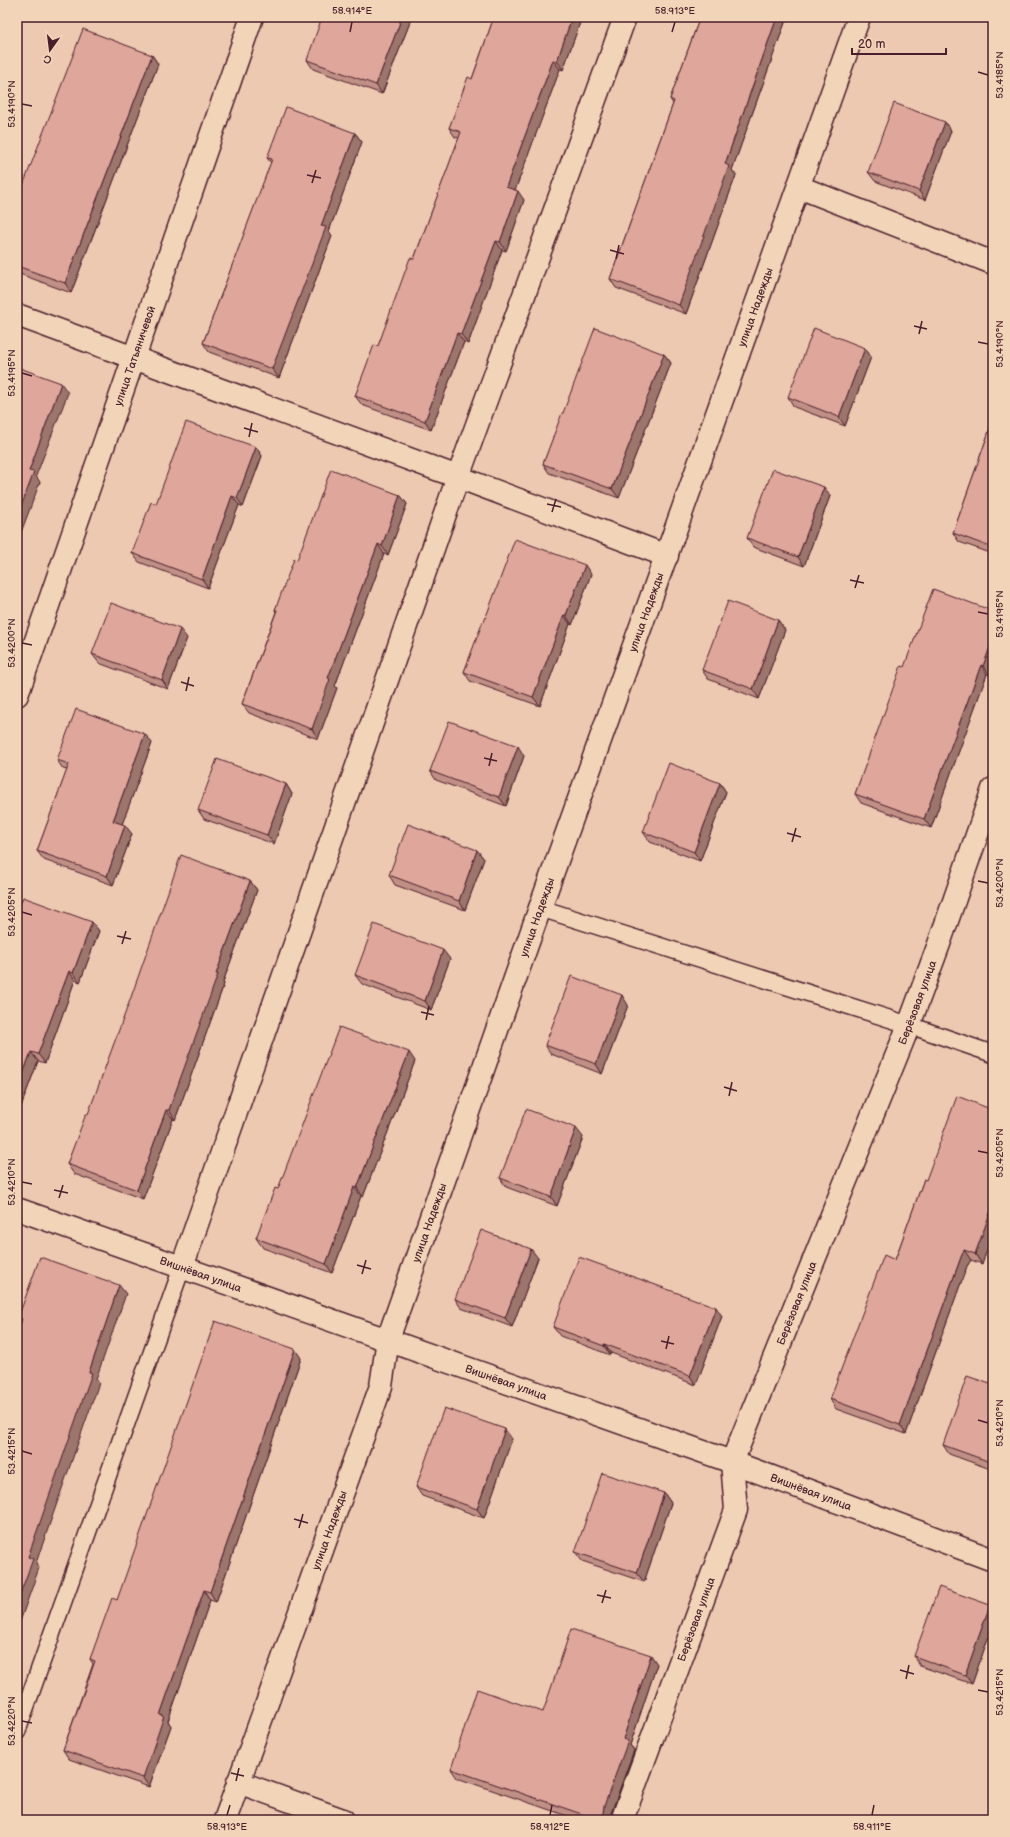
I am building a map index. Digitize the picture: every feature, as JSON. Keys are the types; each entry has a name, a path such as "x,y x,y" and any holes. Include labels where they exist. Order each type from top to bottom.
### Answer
{"street":[{"name":"улица Татьяничевой","path":"17,695 252,17"},
{"path":"182,1267 458,476 625,17"},
{"name":"улица Надежды","path":"225,1820 381,1386 388,1339 540,908 860,17"},
{"path":"799,187 993,264"},
{"path":"17,315 458,476 667,556"},
{"name":"Берёзовая улица","path":"622,1820 736,1510 732,1462 908,1025 939,944 993,789"},
{"name":"Вишнёвая улица","path":"17,1209 388,1339 732,1462 993,1560"},
{"path":"238,1782 343,1820"}],"lane":[{"path":"540,908 908,1025 993,1054"},
{"path":"17,1732 182,1267"}],"building":[{"path":"322,17 402,17 376,85 307,60"},
{"path":"494,17 572,17 557,61 553,60 506,187 518,191 500,242 496,241 461,334 457,333 425,421 355,396 374,345 378,346 410,258 414,259 461,132 449,128 468,77 472,79"},
{"path":"700,17 777,17 725,164 729,166 679,305 610,279 674,101 670,99"},
{"path":"83,29 152,55 65,283 17,266 17,201"},
{"path":"894,103 945,122 919,191 868,172"},
{"path":"286,107 355,133 321,226 326,227 272,369 203,343 272,159 267,158"},
{"path":"595,328 664,354 612,489 543,464"},
{"path":"814,328 865,348 839,417 788,397"},
{"path":"17,367 61,383 29,471 34,472 17,517"},
{"path":"993,420 993,548 953,533"},
{"path":"186,422 256,447 237,498 232,496 202,579 132,553 151,502 156,504"},
{"path":"331,469 400,495 382,546 378,544 328,678 330,679 312,729 242,704 277,610 275,610 294,559 297,560"},
{"path":"773,469 824,487 798,557 747,538"},
{"path":"515,539 585,565 566,615 564,615 533,697 464,672"},
{"path":"933,589 993,611 993,639 983,666 981,665 924,819 855,794 901,666 904,667"},
{"path":"728,601 778,620 753,689 702,670"},
{"path":"111,603 180,629 162,680 92,654"},
{"path":"76,709 145,734 113,821 125,825 107,876 37,851 69,764 57,760"},
{"path":"449,721 518,746 499,797 430,771"},
{"path":"217,759 286,784 267,835 198,810"},
{"path":"669,763 720,783 694,852 643,832"},
{"path":"408,824 477,850 459,901 389,875"},
{"path":"181,855 250,881 169,1110 166,1110 137,1190 67,1164 86,1114 88,1114"},
{"path":"23,897 92,922 73,973 69,971 38,1054 31,1052 17,1090 17,912"},
{"path":"374,924 443,950 425,1001 355,975"},
{"path":"993,957 993,967 990,966"},
{"path":"571,976 622,995 596,1064 545,1045"},
{"path":"339,1027 409,1052 357,1188 354,1187 326,1264 256,1238 275,1188 278,1189"},
{"path":"957,1096 993,1110 993,1205 975,1254 964,1250 961,1257 900,1425 830,1399 884,1255 895,1260 924,1179 926,1180"},
{"path":"526,1109 576,1128 551,1197 500,1178"},
{"path":"481,1230 531,1249 505,1318 455,1299"},
{"path":"40,1257 119,1285 89,1372 92,1373 28,1557 33,1559 17,1602 17,1333 22,1319 18,1318"},
{"path":"579,1257 716,1307 690,1376 553,1327"},
{"path":"215,1321 295,1349 210,1592 204,1590 160,1715 164,1716 143,1778 63,1750 95,1661 90,1659 112,1598 117,1600"},
{"path":"967,1376 993,1385 993,1463 943,1445"},
{"path":"444,1408 505,1429 477,1509 416,1487"},
{"path":"602,1473 664,1493 637,1573 575,1552"},
{"path":"939,1587 990,1605 965,1675 914,1656"},
{"path":"571,1629 651,1655 623,1739 628,1741 604,1806 603,1813 606,1819 605,1820 599,1820 451,1769 477,1689 543,1712"}]}
